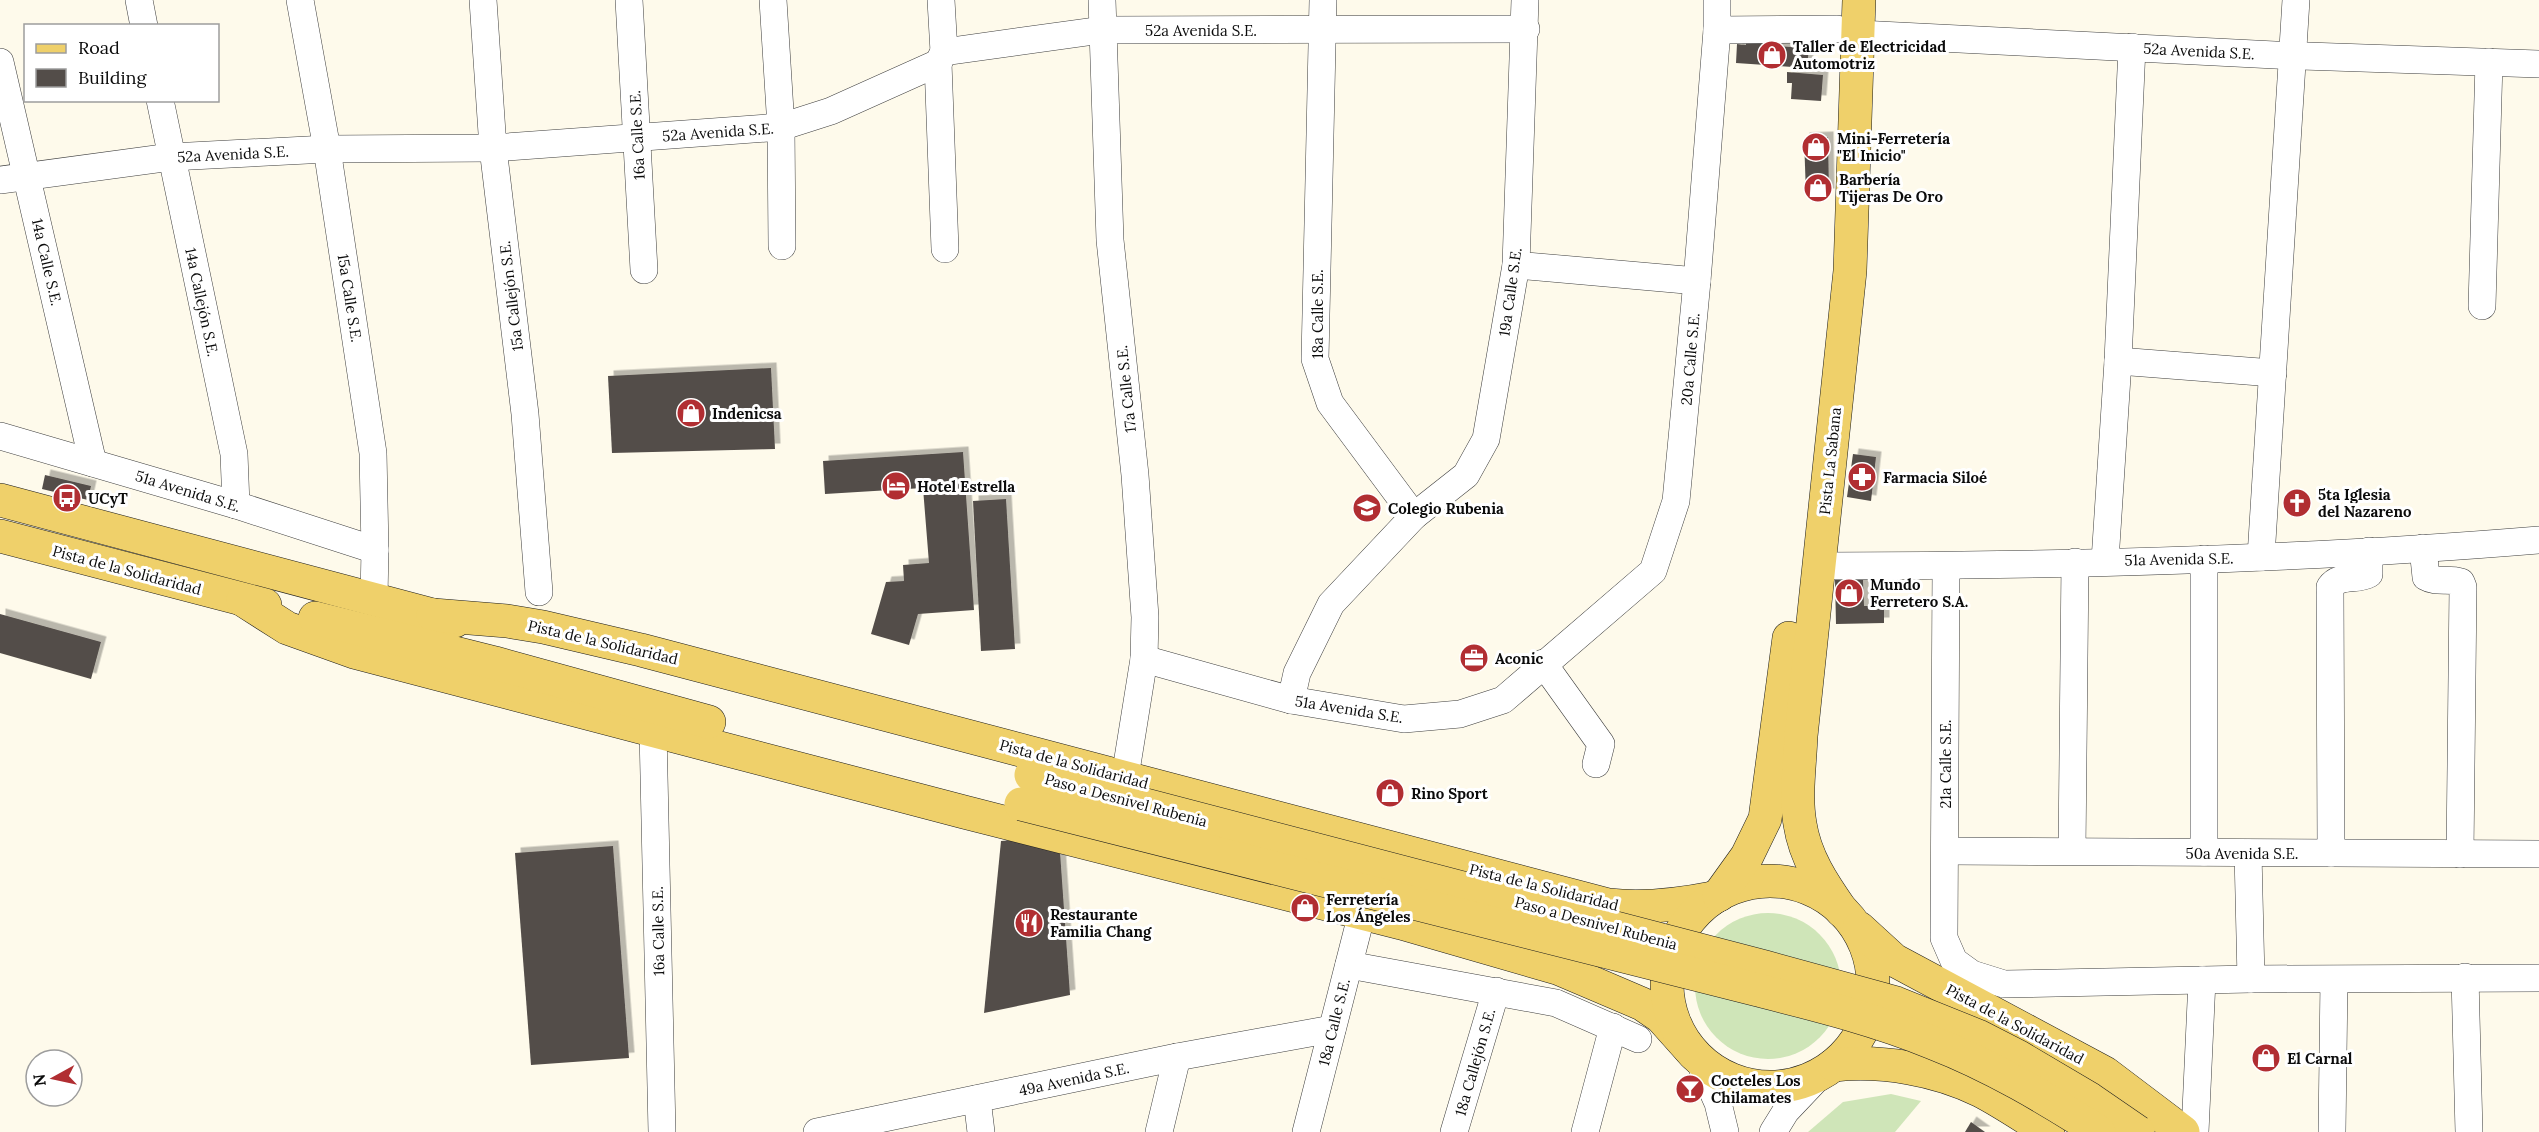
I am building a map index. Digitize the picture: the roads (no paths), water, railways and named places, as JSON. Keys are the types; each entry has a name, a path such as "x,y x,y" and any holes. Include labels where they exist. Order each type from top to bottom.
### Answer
{"main road":[{"name":"Pista La Sabana","path":"1716,896 1747,856 1761,830 1768,806 1831,273 1844,21 1859,0"},
{"name":"Pista La Sabana","path":"1844,21 1850,271 1802,736 1799,816 1802,836 1812,864 1844,914"},
{"name":"Pista de la Solidaridad","path":"0,500 374,597 1026,790"},
{"name":"Pista de la Solidaridad","path":"0,536 495,663 911,777 1026,790"},
{"path":"243,600 287,628 324,642 653,731 1362,913 1560,969 1642,1004 1661,1017 1696,1056 1726,1077 1757,1086 1791,1085 1828,1069 1861,1062 1886,1064 1939,1076 1979,1090 2048,1132"},
{"name":"Pista de la Solidaridad","path":"433,615 507,621 598,640 1608,905 1632,908 1662,906 1716,896"},
{"name":"Paso a Desnivel Rubenia","path":"1026,790 1875,1021 1935,1043 1972,1060 2028,1088 2099,1132"},
{"name":"Paso a Desnivel Rubenia","path":"1026,790 1765,967 1896,1004 1978,1036 2019,1057 2090,1099 2138,1132"},
{"path":"1696,1056 1682,1037 1673,1018 1668,998 1669,966 1675,946 1684,928 1697,912 1716,896 1753,882 1777,881 1812,890 1844,914 1863,941 1869,960 1872,979 1867,1018 1859,1035 1828,1069"},
{"name":"Pista de la Solidaridad","path":"1844,914 1894,960 2105,1073 2183,1132"}],"street":[{"path":"139,0 144,24"},
{"name":"15a Calle S.E.","path":"300,0 327,149 373,453 374,597"},
{"name":"15a Callejón S.E.","path":"483,0 493,148 525,414 539,592"},
{"name":"16a Calle S.E.","path":"629,0 644,270"},
{"path":"773,0 781,127 782,246"},
{"path":"940,0 945,249"},
{"name":"17a Calle S.E.","path":"1102,0 1110,240 1135,475 1145,617 1144,659 1125,777"},
{"name":"18a Calle S.E.","path":"1323,0 1315,358 1330,404 1414,516"},
{"name":"19a Calle S.E.","path":"1414,516 1466,475 1486,440 1516,265 1526,29 1525,0"},
{"name":"20a Calle S.E.","path":"1544,663 1653,571 1676,501 1697,281 1717,30 1717,0"},
{"path":"2261,557 2296,0"},
{"name":"52a Avenida S.E.","path":"1717,30 1844,21 2132,47 2293,56 2539,64"},
{"name":"52a Avenida S.E.","path":"0,180 171,157 327,149 493,148 781,127 831,111 941,57 1102,30 1526,29"},
{"path":"2104,561 2118,361 2132,47"},
{"name":"14a Calle S.E.","path":"0,62 93,463"},
{"path":"2482,306 2489,62"},
{"name":"14a Callejón S.E.","path":"160,102 234,454 236,505"},
{"path":"1516,265 1697,281"},
{"path":"2118,361 2273,373"},
{"name":"51a Avenida S.E.","path":"0,436 236,505 375,550"},
{"path":"1291,700 1297,673 1330,604 1414,516"},
{"name":"51a Avenida S.E.","path":"1818,566 1946,566 2261,557 2539,540"},
{"path":"2422,548 2426,577 2431,580 2455,580 2461,582 2463,587 2460,854"},
{"path":"2331,853 2330,587 2341,579 2362,578 2369,574 2369,551"},
{"path":"2204,559 2204,852"},
{"path":"2072,852 2076,562"},
{"name":"21a Calle S.E.","path":"1946,566 1944,938 1954,961 1972,974 2004,984 2202,980"},
{"name":"51a Avenida S.E.","path":"1144,659 1291,700 1404,719 1460,714 1503,700 1544,663"},
{"path":"1544,663 1601,744 1596,764"},
{"name":"16a Calle S.E.","path":"653,731 662,1132"},
{"name":"50a Avenida S.E.","path":"1945,851 2539,854"},
{"path":"2248,853 2251,979"},
{"name":"18a Calle S.E.","path":"1306,1132 1362,913"},
{"path":"1349,965 1556,1003 1638,1039"},
{"path":"2465,977 2469,1132"},
{"path":"2195,1132 2202,980 2539,978"},
{"path":"2331,1132 2334,980"},
{"name":"18a Callejón S.E.","path":"1454,1132 1496,991"},
{"path":"1585,1132 1612,1027"},
{"name":"49a Avenida S.E.","path":"830,1131 1177,1058 1332,1029"},
{"path":"1696,1056 1713,1088 1725,1132"},
{"path":"1159,1132 1177,1058"},
{"path":"1773,1132 1786,1111 1828,1069"},
{"path":"976,1099 981,1132"}],"place":[{"name":"Taller de Electricidad Automotriz","path":"1772,55"},
{"name":"Mini-Ferretería \"El Inicio\"","path":"1816,147"},
{"name":"Barbería Tijeras De Oro","path":"1818,188"},
{"name":"Indenicsa","path":"691,413"},
{"name":"Farmacia Siloé","path":"1862,477"},
{"name":"Hotel Estrella","path":"896,486"},
{"name":"UCyT","path":"67,498"},
{"name":"5ta Iglesia del Nazareno","path":"2297,503"},
{"name":"Colegio Rubenia","path":"1367,508"},
{"name":"Mundo Ferretero S.A.","path":"1849,593"},
{"name":"Aconic","path":"1474,658"},
{"name":"Rino Sport","path":"1390,793"},
{"name":"Ferretería Los Ángeles","path":"1305,908"},
{"name":"Restaurante Familia Chang","path":"1029,923"},
{"name":"El Carnal","path":"2266,1058"},
{"name":"Cocteles Los Chilamates","path":"1690,1089"}]}
